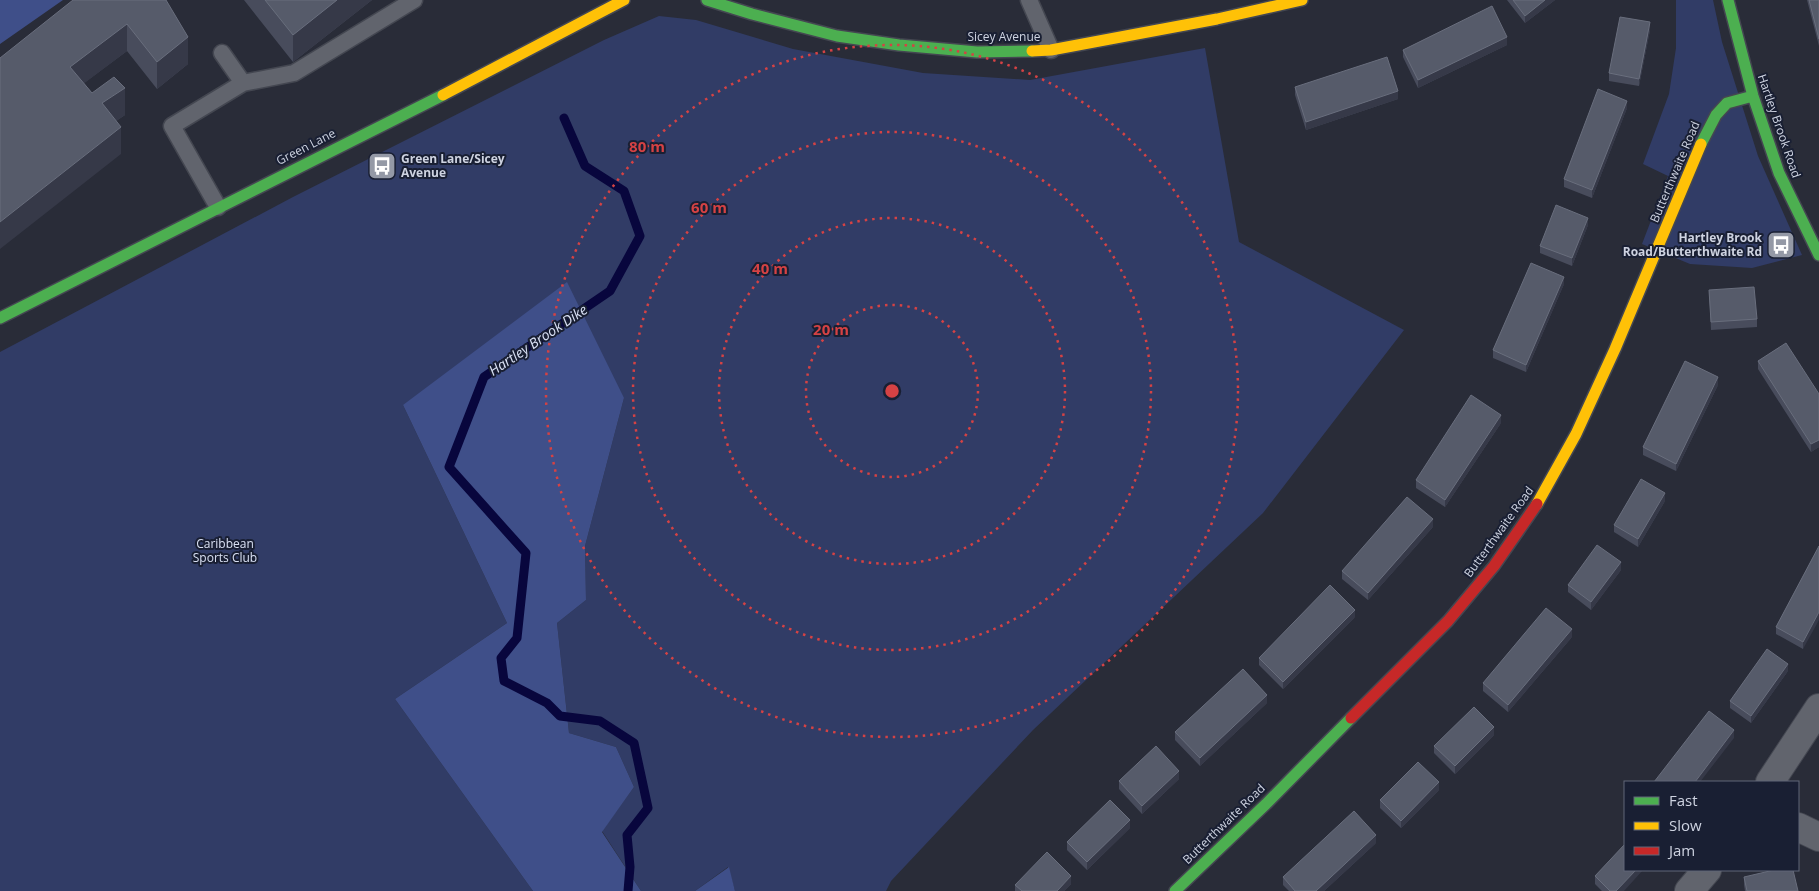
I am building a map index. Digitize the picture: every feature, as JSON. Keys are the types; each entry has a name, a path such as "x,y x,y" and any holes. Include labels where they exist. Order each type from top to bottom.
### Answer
{"street":[{"name":"Green Lane","path":"0,318 498,68 624,0"},
{"name":"Sicey Avenue","path":"707,0 837,36 898,45 977,52 1051,50 1208,21 1302,0"},
{"name":"Hartley Brook Road","path":"1728,0 1753,96 1779,173 1819,255"},
{"name":"Butterthwaite Road","path":"1175,891 1266,804 1448,621 1494,566 1539,502 1576,434 1615,349 1706,132 1716,115 1727,103 1753,96"},
{"path":"1771,781 1819,708"},
{"path":"1799,827 1819,837"},
{"path":"1689,891 1706,871"}],"lane":[{"path":"218,207 172,126 244,83 294,73 414,0"},
{"path":"1029,0 1051,50"},
{"path":"222,53 244,83"}],"green space":[{"path":"1676,0 1713,0 1722,42 1758,156 1802,255 1752,268 1690,264 1642,244 1668,176 1643,164 1669,94 1676,48"},
{"name":"Caribbean Sports Club","path":"659,16 696,20 793,49 923,73 1030,80 1205,48 1239,242 1404,330 1263,513 1033,730 891,881 886,891 735,891 728,867 695,891 641,891 602,831 634,787 616,747 569,733 557,623 586,600 585,546 624,398 403,405 507,623 395,699 533,891 0,891 0,352 293,197 604,40"}],"shaded area":[{"path":"0,0 63,0 0,44"},
{"path":"567,282 624,398 585,546 586,600 557,623 569,733 616,747 634,787 602,832 641,891 533,891 395,699 507,623 403,405"},
{"path":"729,867 735,891 695,891"}],"building":[{"path":"73,0 166,0 188,37 157,62 127,24 70,67 92,93 114,77 125,88 102,103 121,127 0,222 0,58"},
{"path":"265,0 337,0 293,35"},
{"path":"1513,0 1545,0 1525,16"},
{"path":"1809,0 1819,0 1819,39"},
{"path":"1492,6 1507,37 1418,80 1403,50"},
{"path":"1620,17 1650,22 1639,79 1609,73"},
{"path":"1387,57 1398,91 1306,122 1295,87"},
{"path":"1598,89 1627,101 1592,190 1564,179"},
{"path":"1556,205 1588,218 1572,258 1540,246"},
{"path":"1531,263 1564,277 1526,365 1493,350"},
{"path":"1754,287 1757,319 1711,322 1709,290"},
{"path":"1786,343 1819,394 1819,440 1811,444 1758,361"},
{"path":"1685,361 1718,377 1676,464 1643,447"},
{"path":"1471,395 1501,415 1445,500 1416,480"},
{"path":"1641,479 1665,493 1638,539 1614,525"},
{"path":"1407,497 1433,519 1368,593 1342,571"},
{"path":"1597,545 1621,562 1591,602 1568,585"},
{"path":"1819,546 1819,612 1803,642 1776,627"},
{"path":"1330,585 1355,610 1283,682 1259,658"},
{"path":"1546,608 1572,629 1508,705 1483,683"},
{"path":"1767,649 1788,664 1751,716 1730,701"},
{"path":"1243,669 1267,695 1200,758 1175,732"},
{"path":"1474,707 1494,727 1455,766 1434,746"},
{"path":"1709,711 1734,730 1696,781 1655,781"},
{"path":"1156,746 1179,771 1142,806 1119,781"},
{"path":"1418,762 1439,782 1401,821 1380,800"},
{"path":"1110,800 1130,820 1087,862 1067,842"},
{"path":"1354,811 1376,835 1316,891 1295,891 1283,877"},
{"path":"1624,845 1624,871 1635,871 1616,891 1610,891 1595,876"},
{"path":"1047,852 1071,876 1057,891 1022,891 1015,885"},
{"path":"1770,871 1793,871 1798,891 1747,891 1744,877"}],"waterway":[{"name":"Hartley Brook Dike","path":"564,118 585,166 624,191 640,236 610,291 484,377 449,467 526,553 517,638 501,658 504,681 547,703 560,716 600,721 634,743 648,808 627,835 630,867 628,891"}],"traffic: fast":[{"path":"707,0 837,36 899,45 977,52 1032,51"},
{"path":"1728,0 1753,96 1779,173 1819,255"},
{"path":"0,318 443,95"},
{"path":"1701,144 1716,115 1727,103 1753,96"},
{"path":"1175,891 1266,804 1351,718"}],"traffic: slow":[{"path":"443,95 624,0"},
{"path":"1032,51 1051,50 1217,19 1302,0"},
{"path":"1537,504 1576,434 1615,349 1701,144"}],"traffic: jam":[{"path":"1351,718 1448,621 1494,566 1537,504"}],"place":[{"name":"Green Lane/Sicey Avenue","path":"382,166"},
{"name":"Hartley Brook Road/Butterthwaite Rd","path":"1781,245"}]}
